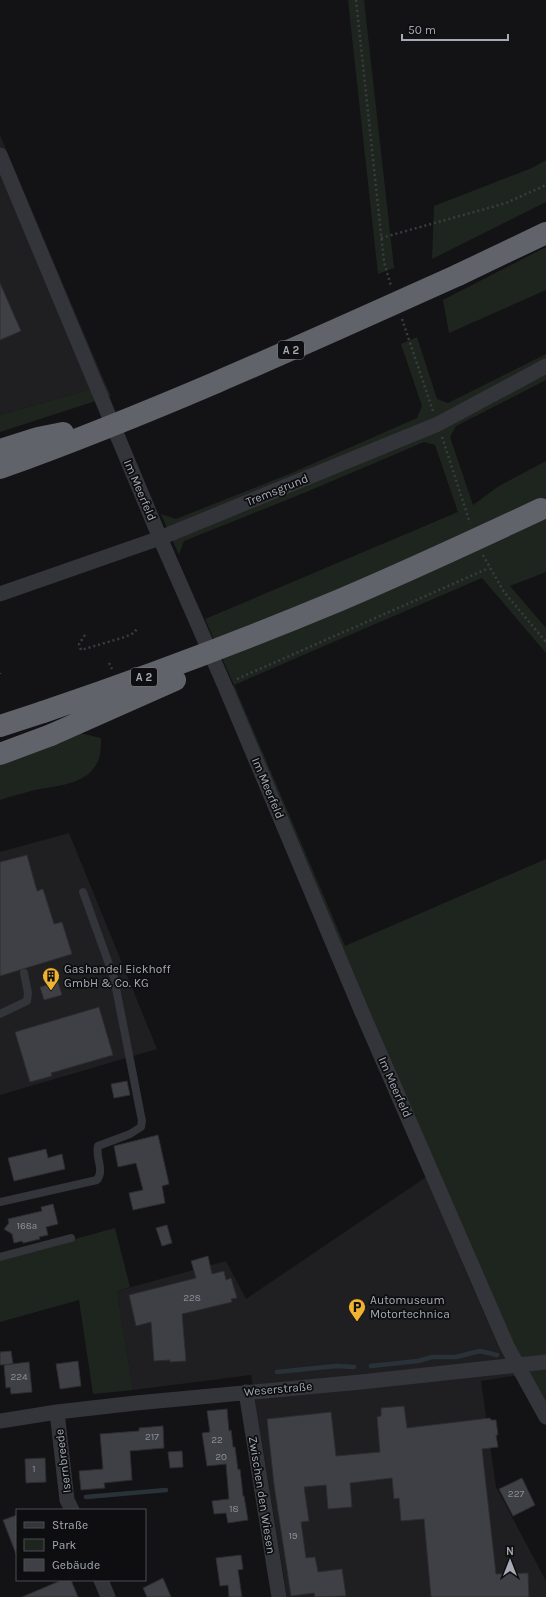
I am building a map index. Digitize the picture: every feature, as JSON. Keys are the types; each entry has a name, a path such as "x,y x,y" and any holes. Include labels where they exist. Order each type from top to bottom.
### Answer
{"highway":[{"name":"A 2","path":"0,468 43,453 276,357 546,232"},
{"path":"0,450 38,438 121,421"},
{"name":"A 2","path":"0,726 144,677 244,639 422,564 544,508"},
{"path":"0,754 51,735 179,678 244,639"}],"street":[{"name":"Im Meerfeld","path":"0,155 160,538 224,684 361,1010 507,1346 546,1417"},
{"name":"Tremsgrund","path":"0,594 160,538 438,424 546,366"},
{"name":"Weserstraße","path":"3,1420 57,1412 546,1362"},
{"name":"Zwischen den Wiesen","path":"246,1392 279,1597"},
{"name":"Isernbreede","path":"57,1412 67,1500 72,1509"},
{"path":"100,1581 108,1597"}],"lane":[{"path":"0,1202 97,1180 101,1171 97,1150 98,1146 130,1134 141,1127 142,1121 114,978 83,892"},
{"path":"0,1014 27,1001 28,993 24,973"},
{"path":"0,1257 71,1238"}],"path":[{"path":"356,0 381,238 384,262 392,290"},
{"path":"381,238 506,203 546,185"},
{"path":"402,318 438,424"},
{"path":"224,684 489,568"},
{"path":"85,635 79,644 81,650 125,637 134,633 138,627"}],"shaded area":[{"path":"0,135 106,385 0,415"},
{"path":"69,833 157,1049 0,1095 0,852"},
{"path":"426,1177 497,1344 514,1376 481,1381 496,1487 546,1581 546,1597 287,1597 251,1375 133,1390 117,1291 226,1261 246,1299"}],"green space":[{"path":"348,0 364,0 394,268 378,274"},
{"path":"546,160 546,202 432,259 434,206 532,168"},
{"path":"546,247 546,290 449,333 443,300"},
{"path":"417,337 437,399 448,403 546,354 546,380 456,426 450,437 473,505 499,486 546,461 546,572 510,586 546,628 546,653 482,578 234,685 205,619 458,512 435,445 424,442 304,493 184,541 179,555 161,514 176,519 294,472 417,418 422,406 401,344"},
{"path":"106,385 111,396 0,432 0,415"},
{"path":"234,685 345,946 546,859 546,1405 531,1377 514,1376 497,1344 219,691"},
{"path":"79,733 101,738 99,759 91,772 77,781 68,784 35,790 0,800 0,765"},
{"path":"115,1228 130,1287 117,1291 133,1390 93,1394 79,1300 0,1322 0,1260"}],"building":[{"path":"0,283 21,331 0,340"},
{"path":"27,855 37,891 43,889 54,924 62,922 72,954 0,976 0,862"},
{"name":"Gashandel Eickhoff GmbH & Co. KG","path":"58,982 62,995 44,1000 40,987"},
{"path":"99,1007 113,1055 51,1073 52,1076 30,1082 15,1032"},
{"path":"127,1081 130,1095 114,1098 111,1084"},
{"path":"158,1135 169,1184 162,1186 165,1203 133,1210 129,1193 143,1190 136,1163 118,1167 114,1146"},
{"path":"46,1149 48,1158 62,1154 65,1169 14,1181 8,1158"},
{"path":"53,1204 58,1224 46,1227 48,1235 39,1237 40,1239 23,1243 22,1241 14,1243 12,1234 4,1229 9,1223 8,1219 42,1211 41,1207"},
{"path":"167,1225 172,1243 162,1246 156,1228"},
{"path":"208,1256 212,1274 224,1271 226,1280 231,1278 237,1298 231,1299 232,1302 182,1314 186,1361 154,1361 151,1322 136,1326 129,1295 196,1278 191,1261"},
{"path":"11,1351 13,1364 0,1365 0,1352"},
{"path":"78,1361 81,1386 60,1389 56,1364"},
{"path":"29,1362 32,1392 11,1394 10,1387 6,1388 4,1365"},
{"path":"404,1406 407,1428 490,1418 491,1420 496,1420 498,1447 482,1449 496,1574 528,1573 529,1597 431,1597 424,1519 401,1521 399,1498 394,1499 392,1478 350,1483 352,1507 328,1509 326,1485 304,1487 309,1521 301,1522 306,1558 315,1557 318,1572 342,1569 346,1596 315,1597 314,1593 291,1596 274,1485 267,1419 331,1412 336,1456 380,1452 377,1417 381,1416 381,1408"},
{"path":"227,1409 229,1431 231,1430 233,1447 235,1447 238,1470 240,1469 243,1496 248,1520 228,1523 226,1513 214,1514 212,1501 229,1499 226,1464 207,1466 202,1433 210,1432 207,1411"},
{"path":"163,1426 164,1448 130,1451 132,1480 104,1483 105,1488 81,1490 79,1471 103,1469 100,1434 139,1431 139,1428"},
{"path":"182,1451 183,1467 170,1468 168,1452"},
{"path":"45,1458 46,1482 26,1483 25,1459"},
{"path":"522,1478 535,1505 513,1516 499,1489"},
{"path":"16,1515 16,1554 3,1520"},
{"path":"241,1555 243,1569 238,1570 242,1597 229,1597 228,1585 220,1586 216,1558"},
{"path":"163,1578 171,1597 147,1597 143,1588"},
{"path":"60,1581 71,1581 78,1597 22,1597"}],"waterway":[{"path":"371,1366 418,1361 432,1357 456,1357 480,1351 497,1355"},
{"path":"277,1372 336,1366 354,1367"},
{"path":"86,1497 166,1490"}],"place":[{"name":"Gashandel Eickhoff GmbH & Co. KG","path":"51,991"},
{"name":"Automuseum Motortechnica","path":"357,1322"}]}
